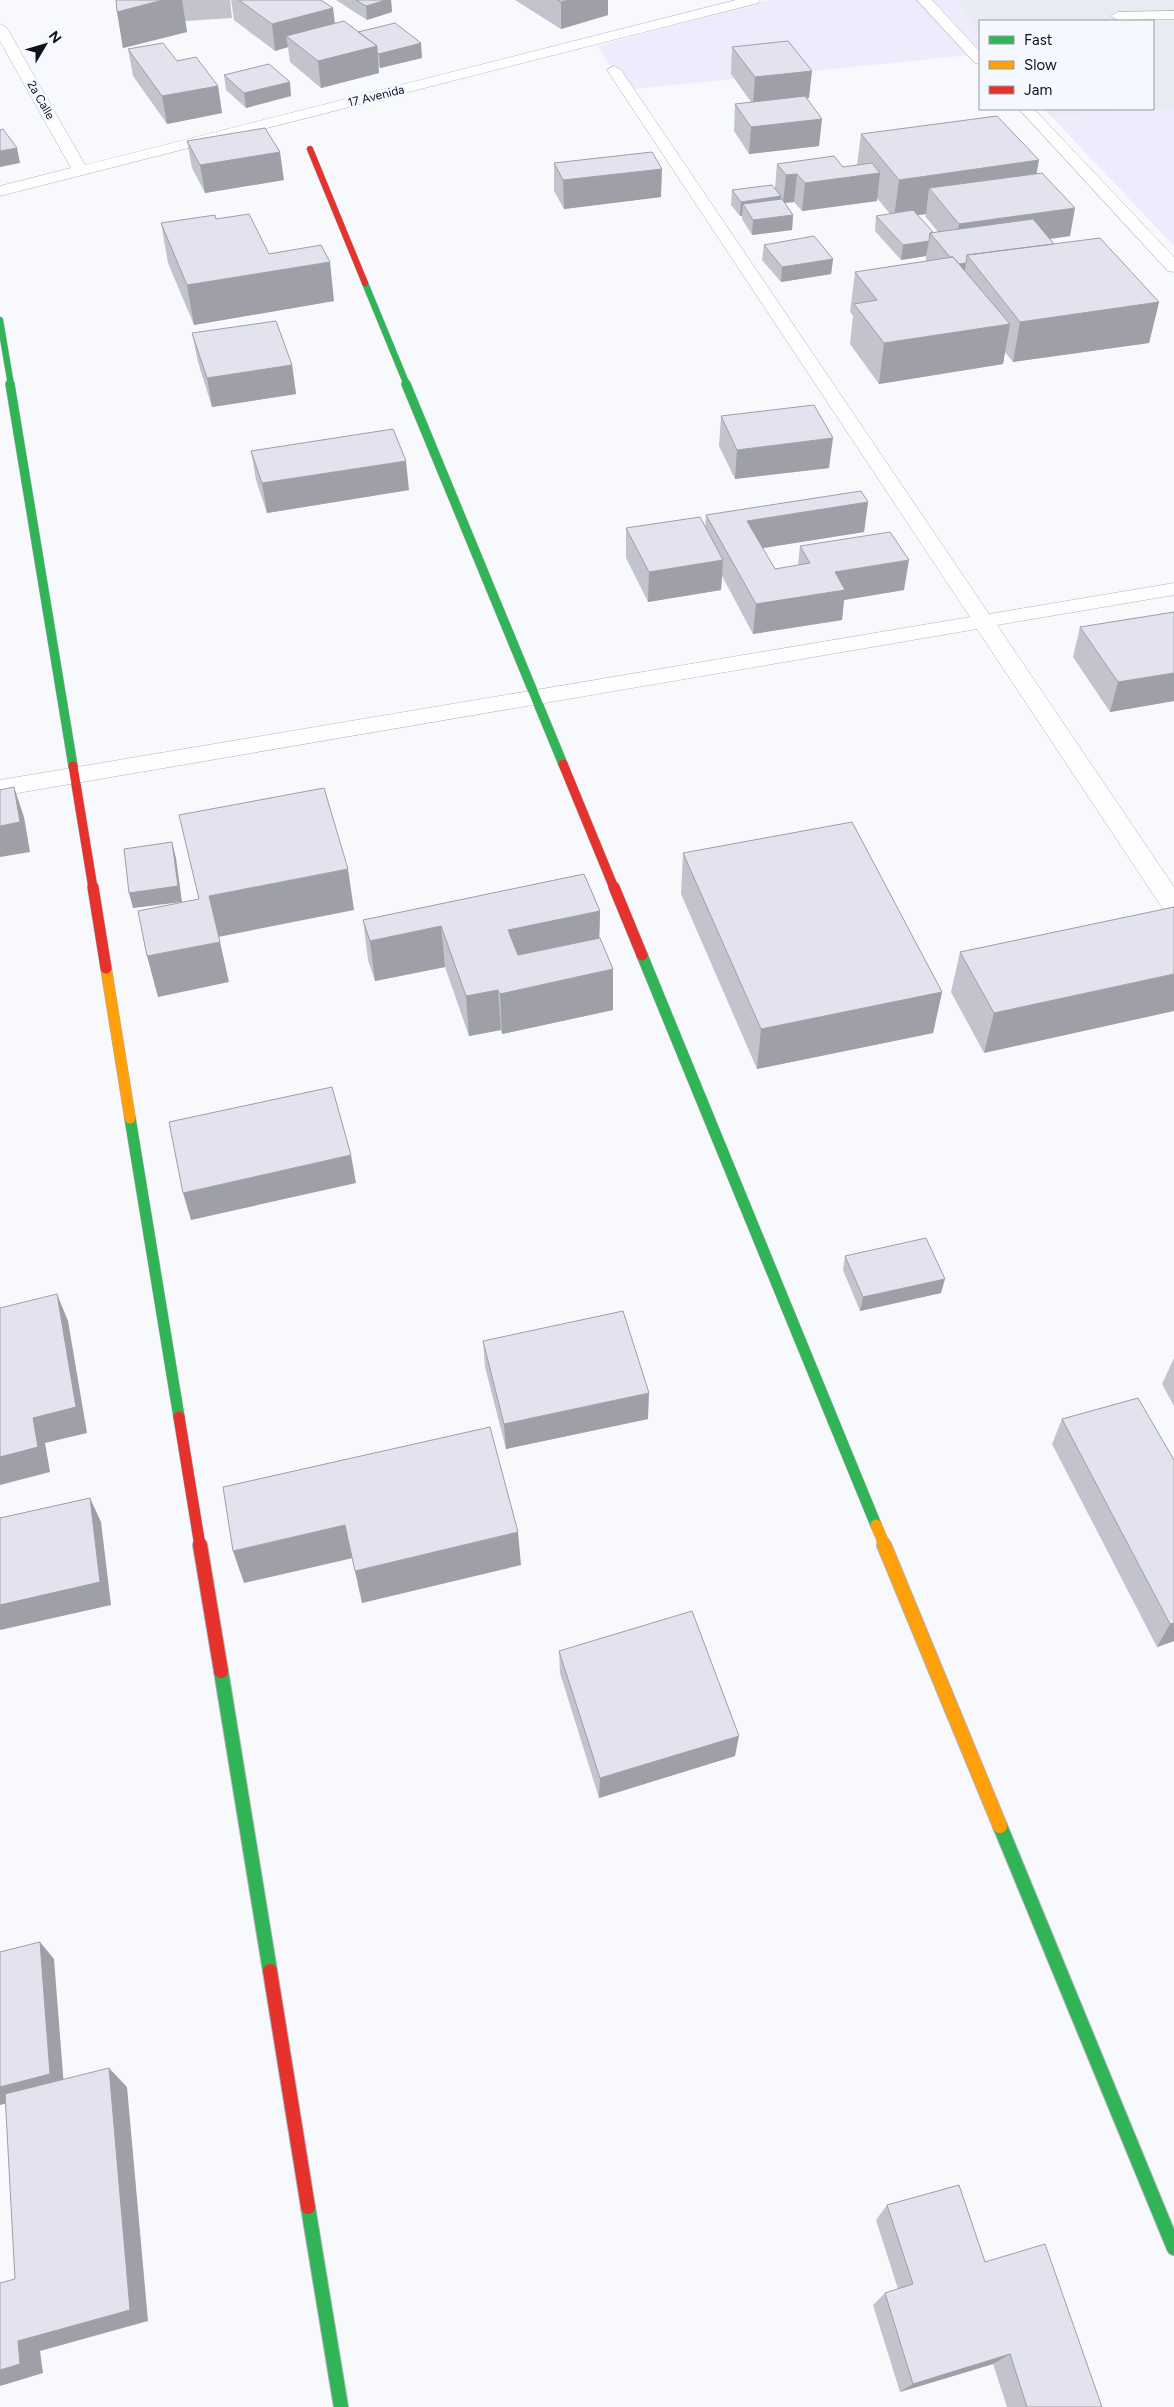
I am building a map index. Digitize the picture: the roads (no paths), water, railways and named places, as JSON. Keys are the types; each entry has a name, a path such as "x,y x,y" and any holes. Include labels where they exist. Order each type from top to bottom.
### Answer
{"street":[{"name":"17 Avenida","path":"0,191 752,0"},
{"path":"924,0 979,59"},
{"path":"1118,16 1174,15"},
{"name":"2a Calle","path":"0,28 81,171"},
{"path":"614,70 1174,906"},
{"path":"1027,110 1174,267"},
{"path":"310,150 1174,2248"},
{"path":"0,320 341,2407"},
{"path":"0,788 1174,589"}]}
